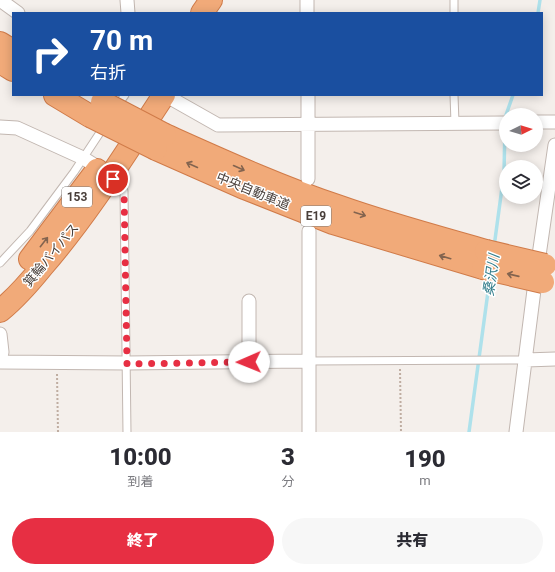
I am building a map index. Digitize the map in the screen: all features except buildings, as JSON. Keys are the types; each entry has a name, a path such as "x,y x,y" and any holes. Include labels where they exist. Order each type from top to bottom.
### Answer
{"highway":[{"path":"203,12 211,0"},
{"path":"220,12 227,0"},
{"path":"0,43 12,50"},
{"path":"0,62 12,69"},
{"name":"中央自動車道","path":"58,96 100,109 160,142 247,172 338,207 401,227 484,259 549,274"},
{"name":"箕輪バイパス","path":"0,293 15,278 39,248 97,168 146,96"},
{"name":"箕輪バイパス","path":"0,311 14,299 64,241 97,168 163,96"}],"street":[{"path":"0,0 17,12"},
{"path":"127,0 128,12"},
{"path":"307,0 307,12"},
{"path":"166,96 218,125 499,123"},
{"path":"308,96 308,179"},
{"path":"543,122 555,122"},
{"path":"0,127 18,128 97,168"},
{"path":"516,432 534,290 555,145"},
{"path":"309,231 309,432"},
{"path":"249,301 249,362"},
{"path":"0,334 2,352 0,362 127,364 309,361"},
{"path":"526,360 555,359"}],"lane":[{"path":"454,0 454,12"},
{"path":"0,263 30,231 97,168 100,109 123,96"},
{"path":"454,96 455,123"},
{"path":"97,168 124,190 127,432"},
{"path":"309,361 526,360"}],"path":[{"path":"400,360 401,432"},
{"path":"57,363 58,432"}],"waterway":[{"name":"桑沢川","path":"538,12 540,0"},
{"name":"桑沢川","path":"508,108 513,96"},
{"name":"桑沢川","path":"494,247 504,173 504,152"},
{"name":"桑沢川","path":"469,432 490,277"}],"route":[{"path":"113,179 124,190 127,364 249,362"}]}
